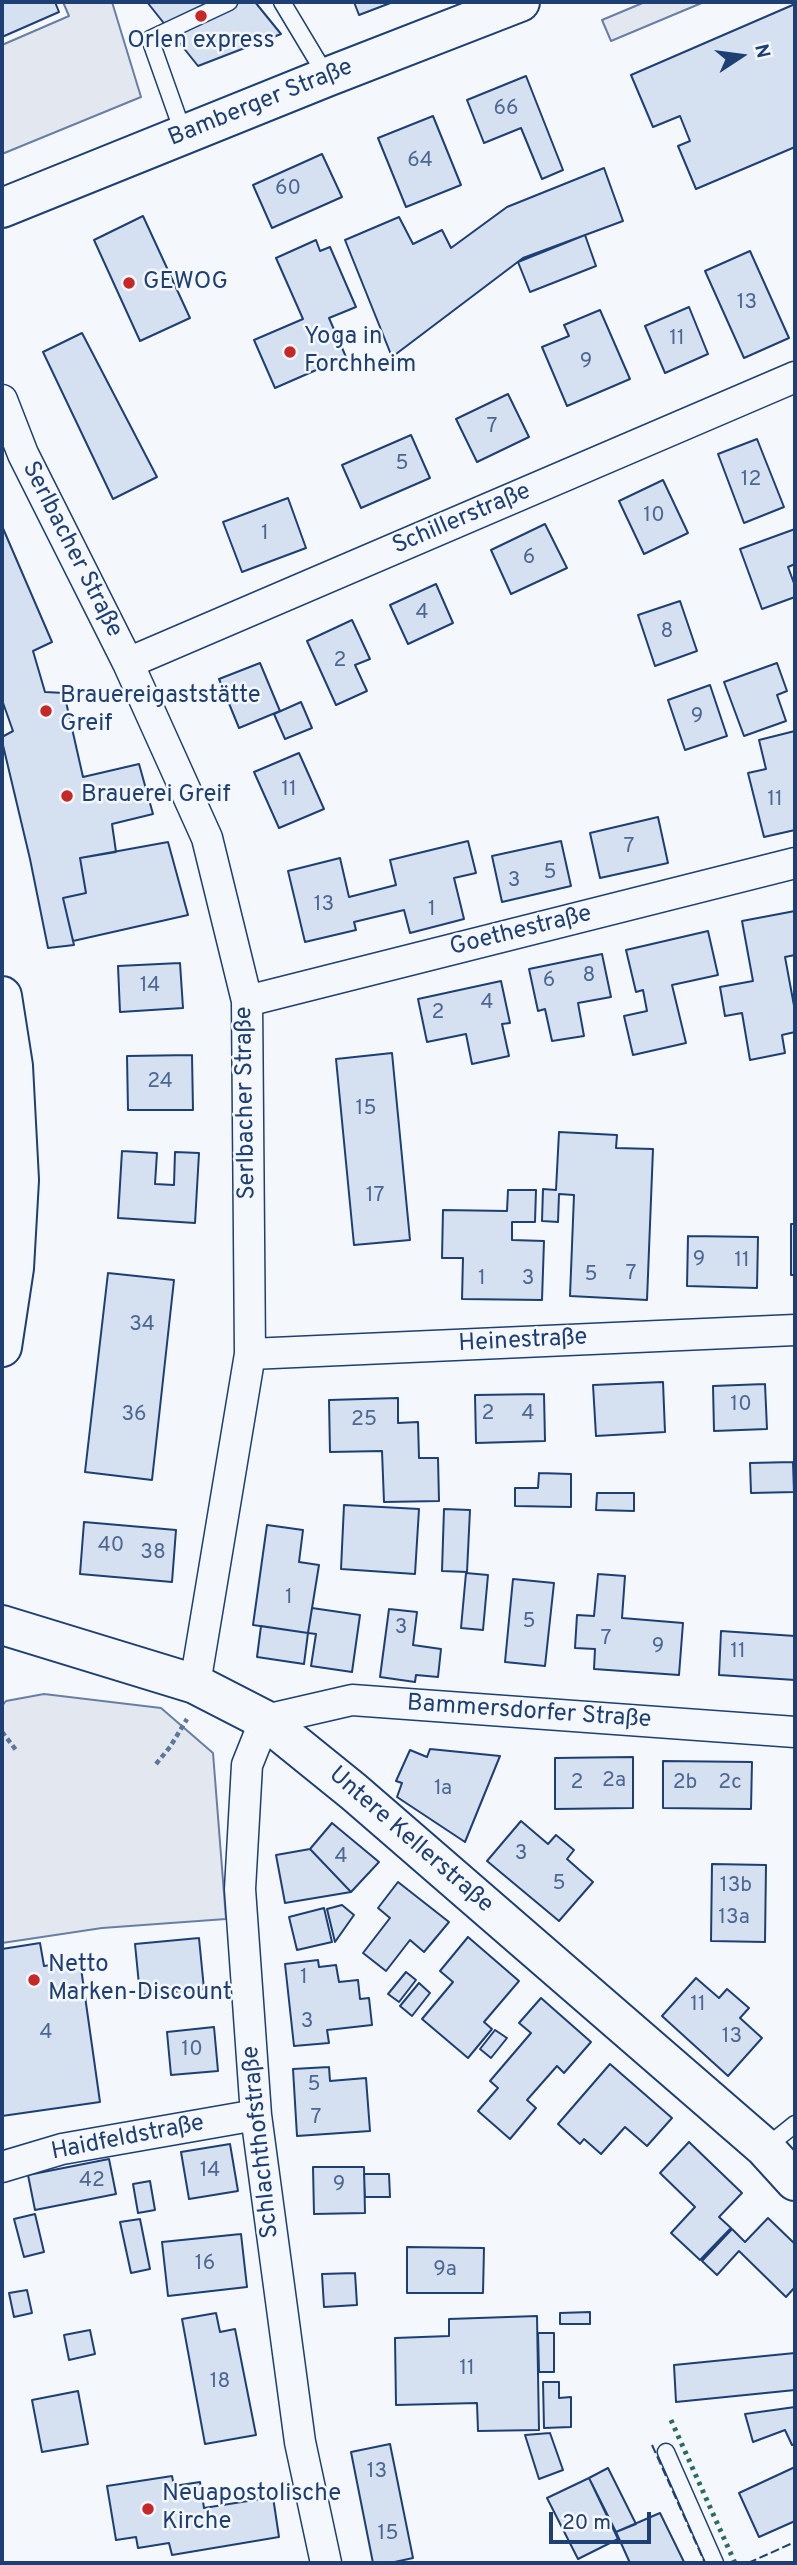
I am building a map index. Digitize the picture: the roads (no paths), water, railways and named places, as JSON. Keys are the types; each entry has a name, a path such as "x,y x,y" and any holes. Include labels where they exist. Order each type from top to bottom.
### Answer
{"street":[{"name":"Bamberger Straße","path":"2,208 327,76 520,2"},
{"name":"Schillerstraße","path":"128,663 795,377"},
{"name":"Serlbacher Straße","path":"2,400 23,454 128,663 207,838 247,1002 250,1354 192,1701"},
{"name":"Goethestraße","path":"247,1002 795,863"},
{"path":"2,996 13,1066 19,1180 14,1268 2,1348"},
{"name":"Heinestraße","path":"250,1354 795,1330"},
{"name":"Untere Kellerstraße","path":"2,1625 70,1644 192,1701 265,1720 354,1792 765,2148 795,2181"},
{"path":"2,1657 70,1644"},
{"name":"Bammersdorfer Straße","path":"265,1720 352,1700 795,1732"},
{"name":"Schlachthofstraße","path":"265,1720 247,1765 240,1889 256,2115 300,2442 326,2563"},
{"name":"Haidfeldstraße","path":"2,2167 62,2149 256,2115"}],"lane":[{"path":"184,135 150,39 229,2"},
{"path":"282,2 327,76"},
{"path":"765,2148 795,2124"},
{"path":"666,2452 715,2563"}],"place":[{"name":"Orlen express","path":"201,16"},
{"name":"GEWOG","path":"129,283"},
{"name":"Yoga in Forchheim","path":"290,352"},
{"name":"Brauereigaststätte Greif","path":"46,711"},
{"name":"Brauerei Greif","path":"67,796"},
{"name":"Netto Marken-Discount","path":"34,1980"},
{"name":"Neuapostolische Kirche","path":"148,2509"}]}
